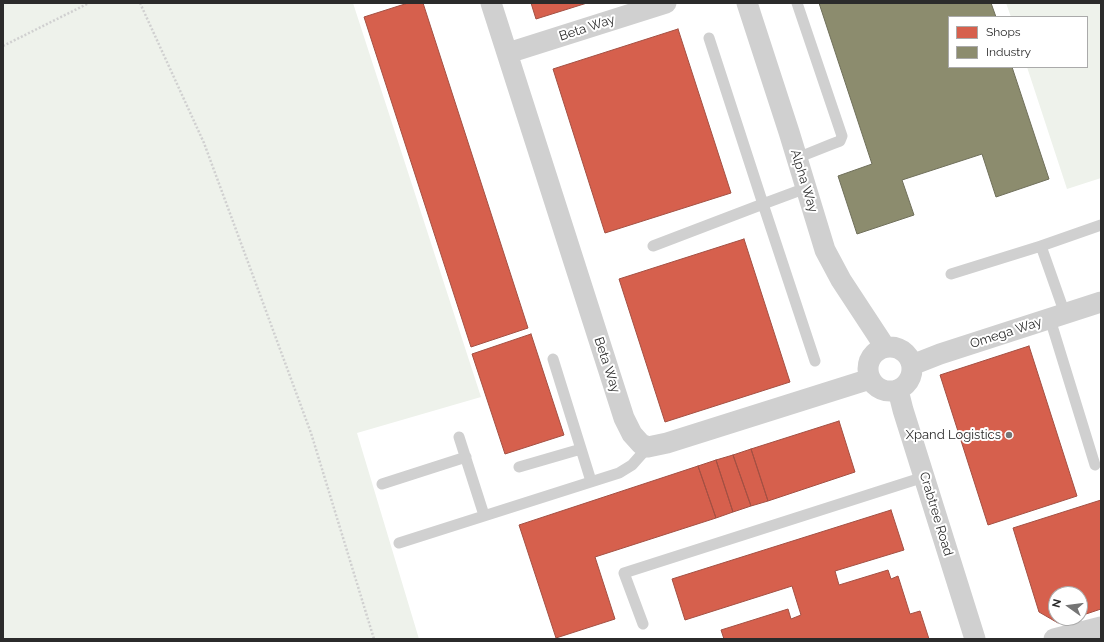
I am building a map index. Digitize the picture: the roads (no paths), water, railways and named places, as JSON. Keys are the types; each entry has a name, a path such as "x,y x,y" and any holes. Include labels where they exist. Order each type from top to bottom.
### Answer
{"street":[{"name":"Beta Way","path":"492,3 624,418 632,434 641,444 648,447"},
{"name":"Beta Way","path":"508,53 666,3"},
{"name":"Alpha Way","path":"747,3 825,250 841,280 885,347"},
{"name":"Omega Way","path":"912,365 940,354 1101,302"},
{"path":"885,347 894,347 902,350 908,356 912,365 911,375 908,381 898,390 886,391 878,388 870,379 868,364 872,356 885,347"},
{"path":"648,447 667,443 850,383 870,379"},
{"name":"Crabtree Road","path":"898,390 975,639"},
{"path":"1054,639 1101,627"}],"lane":[{"path":"797,3 842,136 840,141 797,158"},
{"path":"709,38 815,361"},
{"path":"653,246 806,188"},
{"path":"951,274 1041,246 1101,225"},
{"path":"1041,246 1057,316 1095,465"},
{"path":"553,359 591,481"},
{"path":"460,437 484,515"},
{"path":"399,543 619,473 632,465 648,447"},
{"path":"519,468 581,449"},
{"path":"382,484 466,457"},
{"path":"643,624 624,573 924,477"}],"place":[{"name":"Xpand Logistics","path":"1009,435"}]}
